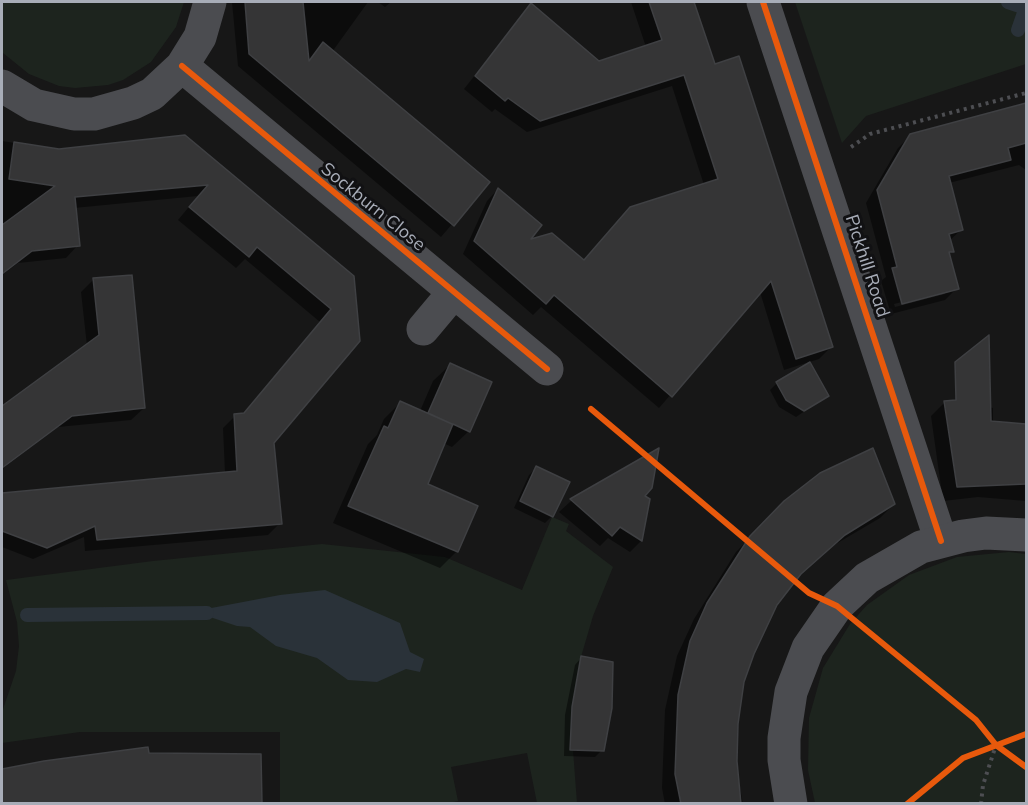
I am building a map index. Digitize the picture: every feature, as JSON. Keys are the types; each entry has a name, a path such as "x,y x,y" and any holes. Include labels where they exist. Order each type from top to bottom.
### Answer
{"street":[{"path":"2,86 34,105 74,114 94,114 114,110 152,94 182,66 200,37 210,2"},
{"name":"Pickhill Road","path":"763,2 941,541"},
{"name":"Sockburn Close","path":"182,66 547,369"},
{"path":"423,329 454,292"},
{"path":"791,804 784,760 786,715 798,671 808,648 837,606 867,578 902,556 941,541 986,533 1026,535"}],"path":[{"path":"819,170 870,134 1026,93"},
{"path":"990,737 996,746 1004,751"},
{"path":"985,750 1006,742"},
{"path":"981,804 983,785 996,746"}],"shaded area":[{"path":"2,2 184,2 176,27 151,62 123,80 108,85 75,88 59,86 29,74 3,53"},
{"path":"795,2 1026,2 1026,64 866,116 842,143"},
{"path":"552,517 569,524 566,531 613,567 593,616 581,657 574,695 570,750 573,750 577,803 537,803 527,753 451,767 458,801 445,804 280,804 280,732 80,732 2,743 2,712 16,671 19,646 17,622 6,580 153,561 322,544 445,557 522,590"},
{"path":"1009,552 1026,554 1026,803 815,803 808,770 809,718 823,668 850,624 867,605 909,575 957,557"},
{"path":"325,590 400,623 410,652 424,659 420,672 406,669 377,682 348,680 317,658 276,646 250,627 237,626 207,616 206,609 280,595"}],"building":[{"path":"245,2 303,2 309,61 323,42 490,182 454,226 249,54"},
{"path":"649,2 694,2 715,64 739,56 833,347 796,359 771,281 672,397 554,295 546,304 474,241 498,188 542,225 531,239 552,233 584,260 630,207 718,179 684,75 540,121 508,98 505,101 475,76 531,3 599,61 662,40"},
{"path":"1026,103 1026,143 1008,148 1011,160 949,176 963,230 949,234 954,252 949,252 959,289 902,304 892,268 897,267 877,190 910,134"},
{"path":"185,135 354,276 360,341 274,443 282,524 97,540 95,526 47,548 2,531 2,493 237,471 234,414 244,413 331,309 257,247 249,257 189,207 208,185 75,197 80,246 32,251 2,274 2,225 55,186 9,179 14,142 59,149"},
{"path":"132,275 145,408 72,416 2,468 2,406 99,335 93,278"},
{"path":"989,335 991,421 1026,424 1026,484 957,487 944,401 956,400 955,362"},
{"path":"810,362 829,396 804,411 786,400 776,382"},
{"path":"450,363 492,382 470,432 453,424 428,484 478,506 458,552 348,506 384,426 388,428 400,401 452,424 428,413"},
{"path":"659,448 652,488 645,496 650,499 642,541 620,527 612,536 570,499"},
{"path":"873,448 895,504 845,535 801,574 777,605 754,654 744,682 738,724 737,761 741,804 681,804 675,774 678,695 690,641 707,603 750,536 784,501 820,473"},
{"path":"536,466 570,482 553,517 520,501"},
{"path":"581,656 613,662 612,708 604,751 570,750 572,707"},
{"path":"148,747 149,753 261,754 262,804 2,804 2,769"}],"waterway":[{"path":"1008,2 1026,8"},
{"path":"1018,30 1026,7"},
{"path":"27,615 207,613"}],"cycle path":[{"path":"763,2 941,541"},
{"path":"182,66 547,369"},
{"path":"591,409 809,593 837,606 976,720 996,745 1026,767"},
{"path":"907,804 963,758 1026,734"}]}
